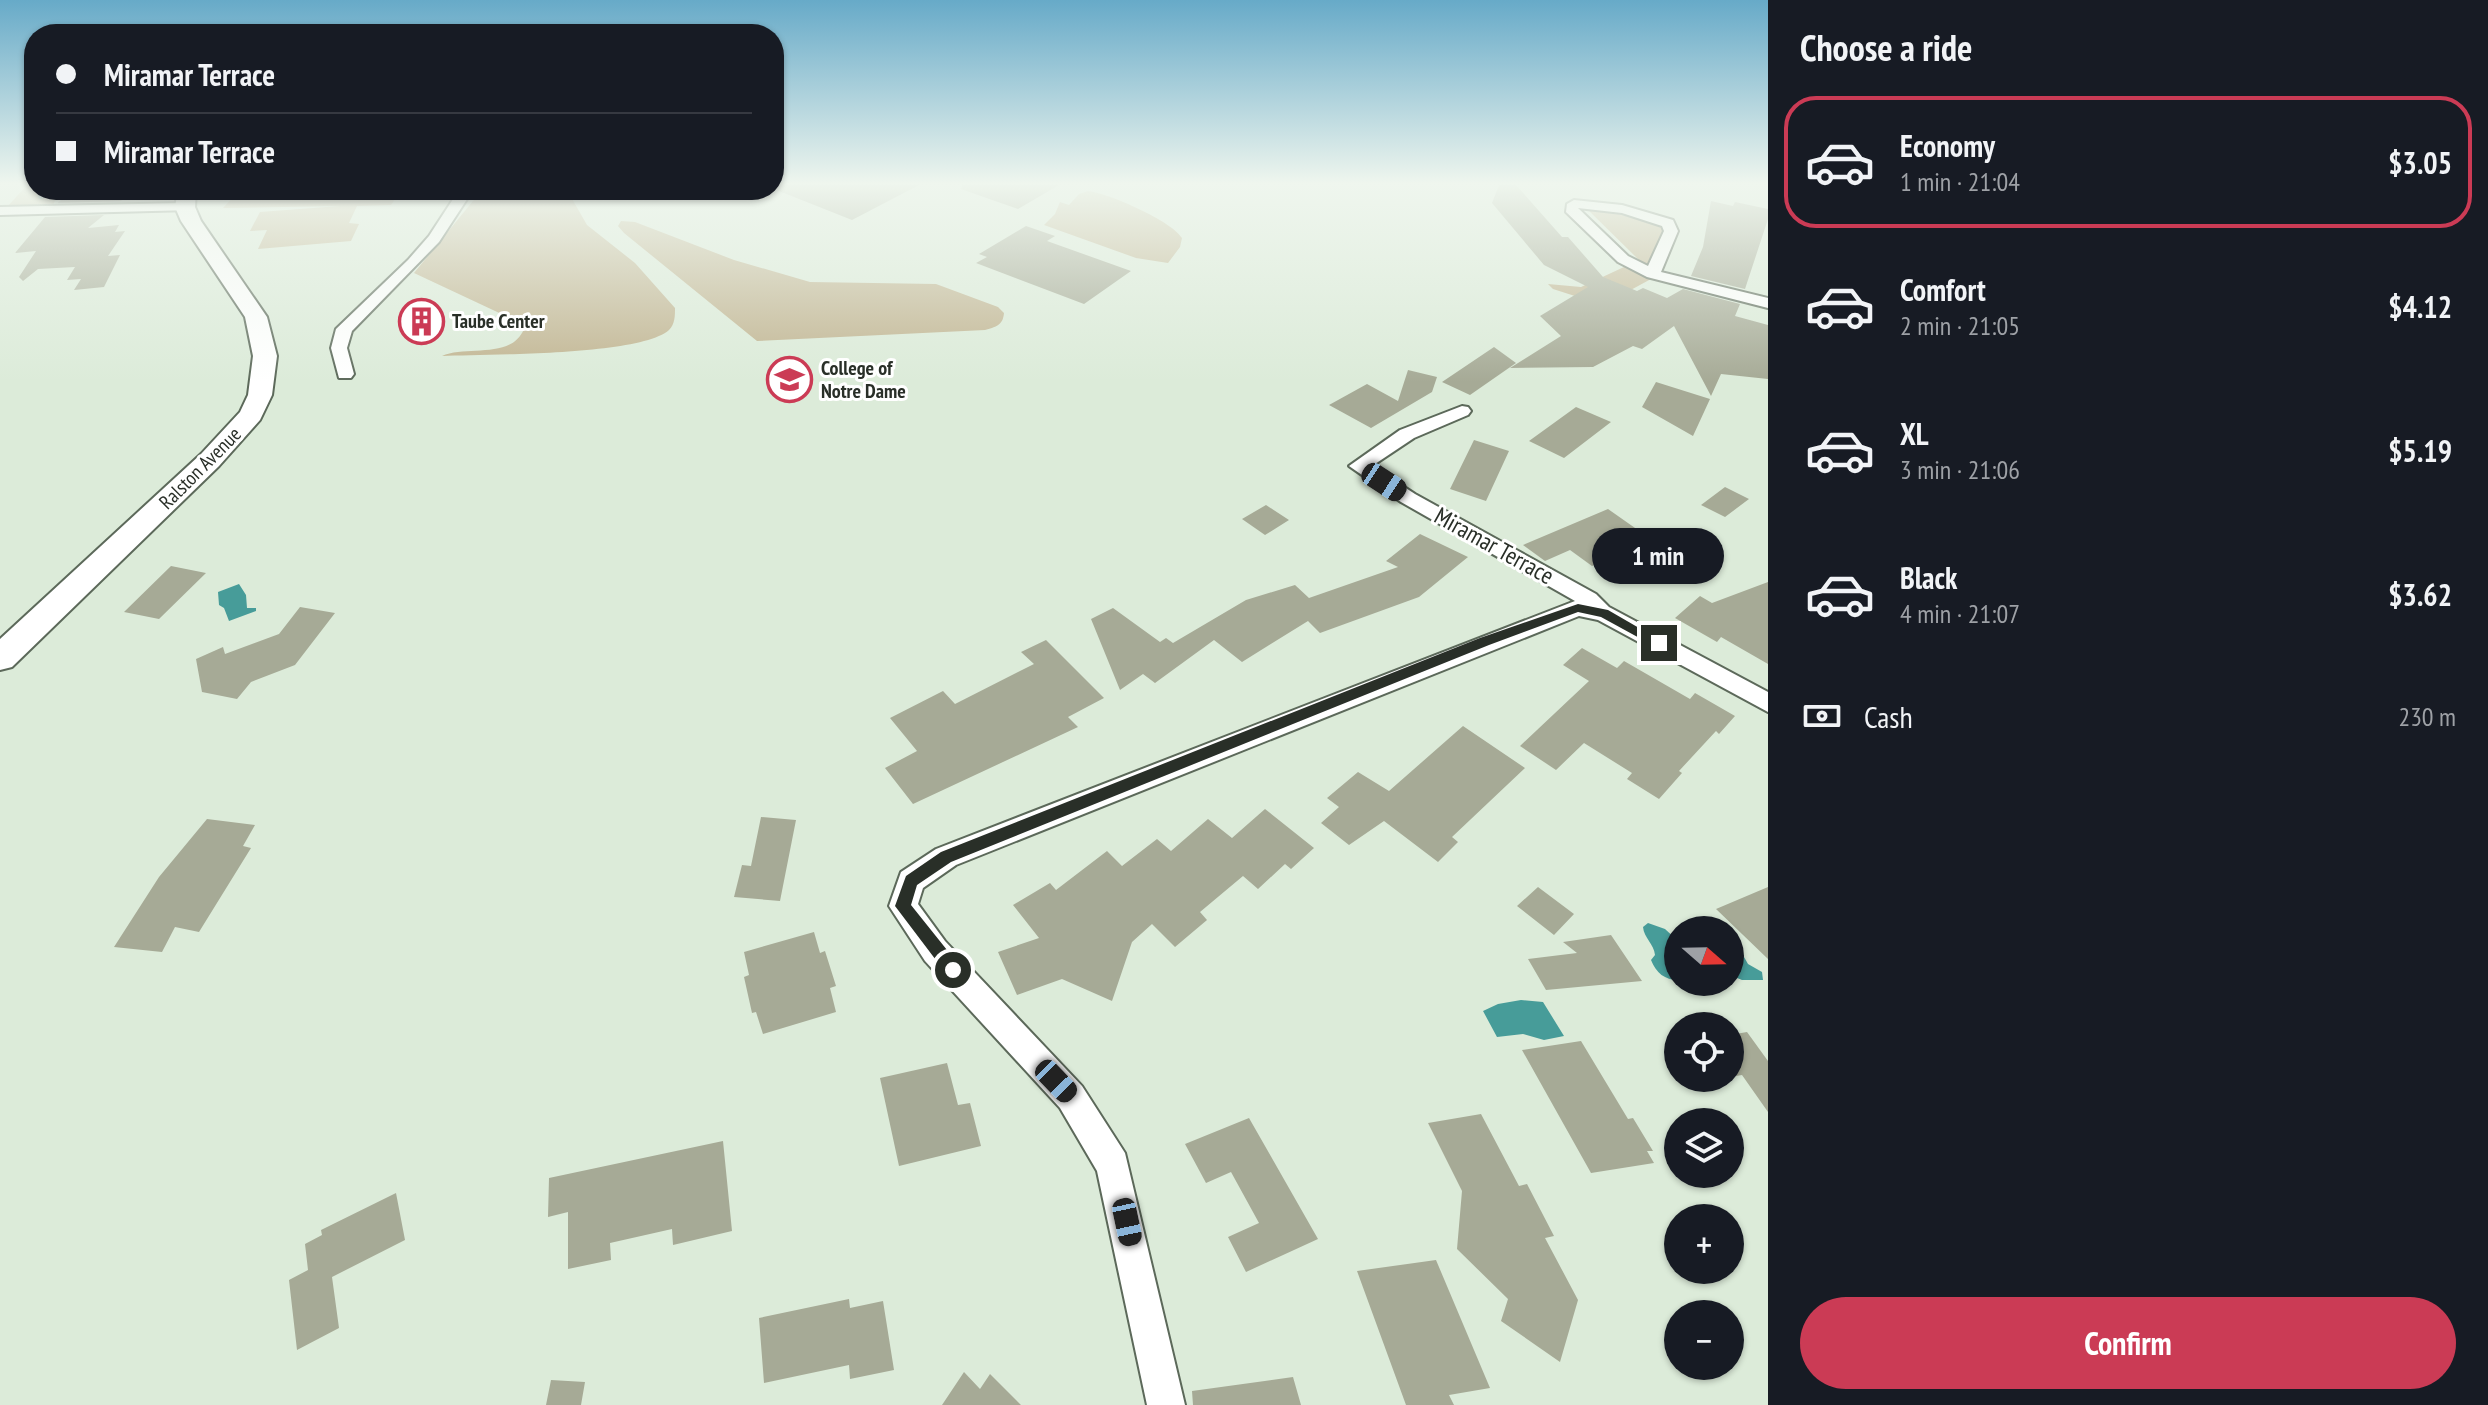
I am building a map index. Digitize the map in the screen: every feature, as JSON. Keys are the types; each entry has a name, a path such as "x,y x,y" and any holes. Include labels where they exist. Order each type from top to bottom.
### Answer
{"main road":[{"name":"Ralston Avenue","path":"0,658 228,442 251,415 260,395 265,356 256,317 211,251"}],"street":[{"path":"345,374 339,348 344,329 424,251"},
{"path":"1614,251 1623,259 1652,274 1768,303"},
{"path":"1652,274 1662,251"},
{"name":"Miramar Terrace","path":"1462,411 1407,434 1359,466 1408,498 1588,599 1604,613 1768,703"},
{"name":"Miramar Terrace","path":"1166,1405 1113,1165 1071,1097 935,951 903,906 911,881 946,857 1484,641 1578,608 1604,613"}],"shaded area":[{"path":"432,251 619,251 635,263 675,308 674,320 669,330 627,345 526,354 442,356 509,345 518,339 524,329 510,318 414,273"},
{"path":"646,251 709,251 810,282 936,284 998,307 1004,313 998,325 985,330 757,341"},
{"path":"1115,251 1177,251 1168,263 1136,258"},
{"path":"1629,251 1658,251 1651,279 1603,305 1553,289 1548,284 1581,287 1639,260"}],"water":[{"path":"239,584 246,595 247,608 256,608 256,611 229,621 224,608 219,605 218,592"},
{"path":"1648,923 1664,929 1664,976 1653,965 1654,951 1643,927"},
{"path":"1744,957 1748,964 1762,972 1763,980 1744,980"},
{"path":"1521,1000 1543,1002 1564,1036 1544,1040 1523,1034 1497,1037 1483,1011 1498,1004"}],"building":[{"path":"17,251 112,251 108,256 120,255 104,287 74,290 81,279 67,280 75,267 38,269 23,281 19,277 36,251 15,253"},
{"path":"985,251 1074,251 1131,271 1084,304 976,263 987,257 979,254"},
{"path":"1532,251 1580,251 1603,277 1637,291 1643,288 1667,298 1683,289 1740,304 1735,316 1768,325 1768,379 1721,374 1711,396 1674,326 1642,349 1633,346 1593,367 1510,368 1561,336 1540,316 1588,287 1544,265"},
{"path":"1702,251 1758,251 1745,289 1691,276"},
{"path":"1494,347 1516,363 1470,395 1442,382"},
{"path":"1408,370 1437,377 1432,392 1371,428 1329,405 1367,384 1398,401"},
{"path":"1656,382 1710,399 1693,436 1642,407"},
{"path":"1576,407 1611,422 1564,458 1529,441"},
{"path":"1474,440 1509,451 1486,501 1450,489"},
{"path":"1725,487 1749,499 1725,517 1701,505"},
{"path":"1266,505 1289,520 1265,535 1242,519"},
{"path":"1608,509 1655,542 1592,566 1570,550 1545,561 1523,545"},
{"path":"1420,534 1468,557 1419,597 1320,633 1308,621 1242,662 1214,640 1155,683 1143,674 1120,690 1091,619 1113,608 1160,642 1166,638 1173,643 1246,600 1295,585 1309,598 1398,567 1386,561"},
{"path":"171,566 206,573 159,619 124,612"},
{"path":"1768,582 1768,664 1721,637 1717,642 1675,618 1700,596 1712,603"},
{"path":"300,607 335,613 295,665 251,682 237,699 202,692 196,659 223,647 225,654 279,634"},
{"path":"1046,640 1104,698 1068,717 1078,727 913,804 885,768 917,751 890,718 943,691 955,704 1034,664 1021,652"},
{"path":"1582,648 1617,668 1624,661 1690,699 1695,693 1735,716 1719,734 1716,731 1679,771 1682,773 1659,799 1627,779 1632,773 1584,743 1556,770 1520,746 1589,681 1563,665"},
{"path":"1463,726 1525,768 1452,837 1458,842 1438,862 1384,821 1349,845 1321,823 1339,807 1327,798 1358,772 1389,791"},
{"path":"1265,809 1314,848 1291,869 1285,864 1258,889 1243,876 1200,912 1207,920 1175,947 1152,924 1132,942 1112,1001 1062,979 1017,995 998,952 1039,938 1013,905 1050,883 1056,890 1107,851 1122,866 1157,839 1171,851 1208,819 1232,838"},
{"path":"761,817 796,820 780,901 734,897 742,865 751,866"},
{"path":"207,819 255,825 243,846 251,848 199,932 175,927 162,952 114,947 159,877"},
{"path":"1538,887 1574,914 1554,935 1517,906"},
{"path":"1768,887 1768,959 1744,936 1744,916 1723,916 1716,909"},
{"path":"814,932 820,953 825,951 836,986 830,988 836,1012 763,1034 756,1012 752,1013 744,977 749,975 744,952"},
{"path":"1611,935 1642,981 1546,990 1528,959 1577,953 1563,942"},
{"path":"1747,1032 1768,1061 1768,1112 1744,1078 1744,1033"},
{"path":"1581,1041 1628,1119 1633,1118 1653,1151 1647,1151 1654,1163 1591,1173 1522,1050"},
{"path":"947,1063 958,1105 970,1103 981,1146 899,1166 880,1078"},
{"path":"1481,1114 1519,1186 1527,1184 1554,1236 1545,1238 1578,1300 1560,1362 1501,1321 1508,1299 1457,1249 1462,1191 1428,1123"},
{"path":"1249,1118 1318,1239 1246,1272 1228,1237 1259,1223 1231,1172 1206,1183 1185,1144"},
{"path":"723,1141 732,1231 673,1245 672,1229 610,1243 611,1260 568,1269 568,1212 548,1217 549,1178"},
{"path":"396,1193 405,1240 332,1277 339,1328 297,1350 289,1280 308,1270 305,1244 322,1235 321,1230"},
{"path":"1436,1260 1490,1388 1449,1395 1454,1405 1406,1405 1357,1271"},
{"path":"849,1299 850,1308 883,1301 894,1370 850,1379 849,1365 764,1383 759,1318"},
{"path":"964,1372 980,1389 990,1374 1021,1405 942,1405"},
{"path":"1293,1377 1301,1405 1193,1405 1192,1391"},
{"path":"551,1380 585,1382 581,1405 546,1405"}],"place":[{"name":"Taube Center","path":"421,321"},
{"name":"College of Notre Dame","path":"790,380"}],"route":[{"path":"953,970 935,951 903,906 911,881 946,857 1484,641 1578,608 1604,613 1659,643"}]}
